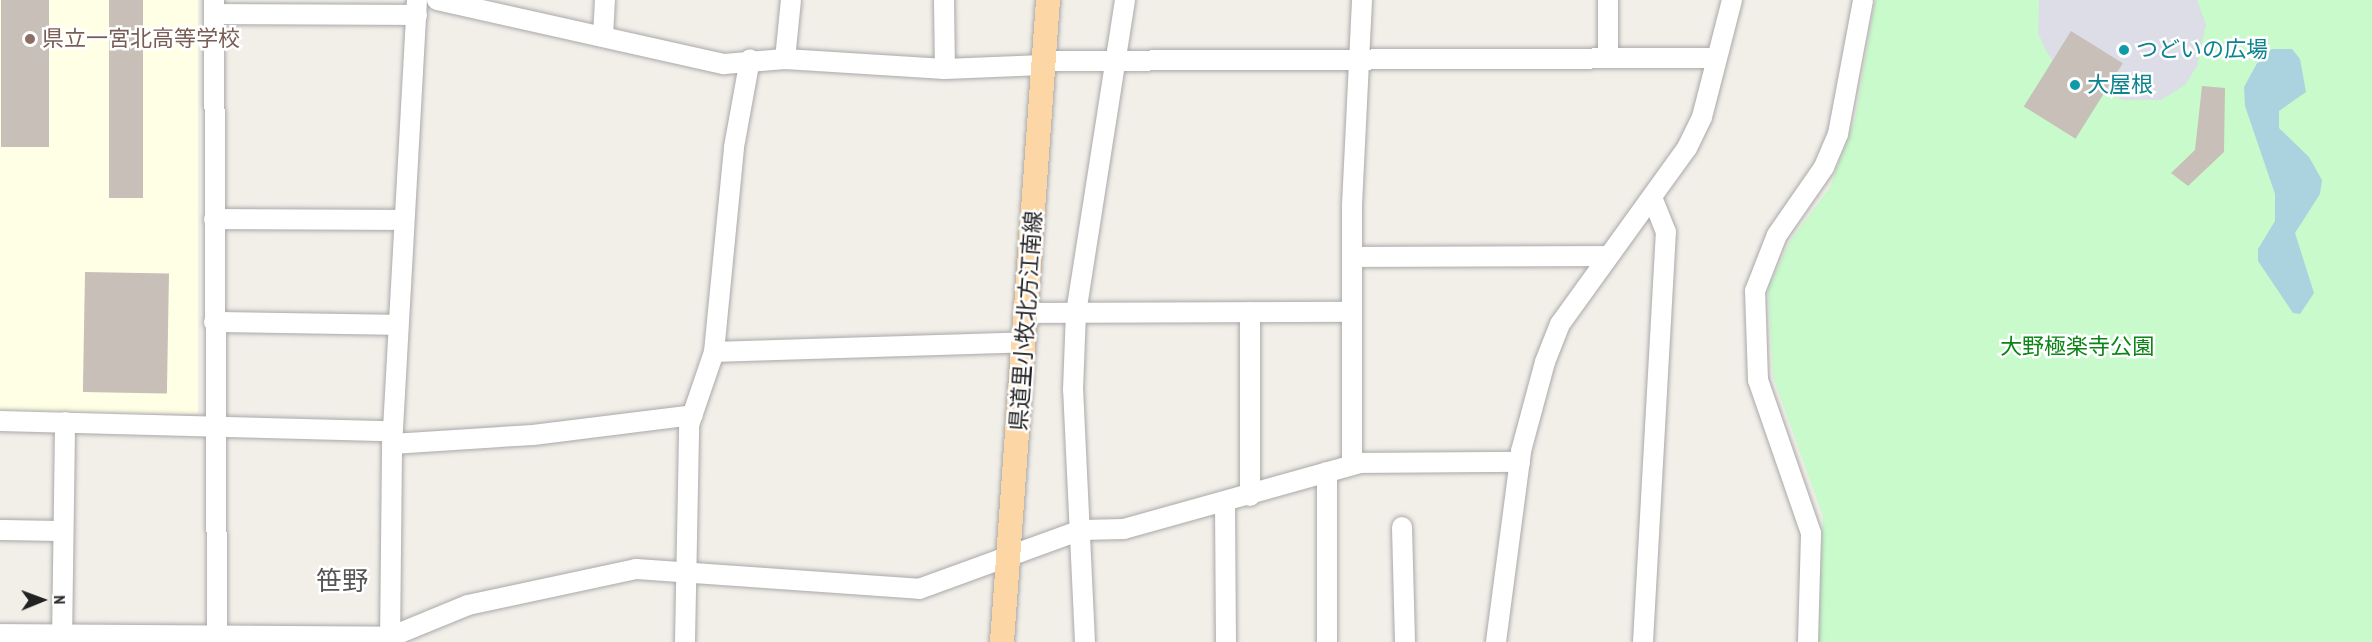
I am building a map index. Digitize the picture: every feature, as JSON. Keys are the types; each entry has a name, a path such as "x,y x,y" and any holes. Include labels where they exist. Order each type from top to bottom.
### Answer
{"main road":[{"name":"県道里小牧北方江南線","path":"1002,642 1048,0"}],"street":[{"path":"437,0 724,64 750,60 785,59 945,69 1117,57 1714,58"},
{"path":"603,37 604,0"},
{"path":"785,59 791,0"},
{"path":"944,0 945,69"},
{"path":"1085,642 1072,390 1076,313 1125,0"},
{"path":"1352,465 1352,257 1363,56 1362,0"},
{"path":"1608,0 1608,57"},
{"path":"1496,642 1520,462 1535,393 1560,324 1607,256 1653,199 1702,117 1714,58 1732,0"},
{"path":"1808,642 1811,533 1758,380 1755,291 1777,235 1824,166 1838,134 1863,0"},
{"path":"217,640 214,7 417,8 391,437 390,640"},
{"path":"685,642 685,575 693,415 714,352 734,147 750,60"},
{"path":"1643,642 1666,232 1653,199"},
{"path":"214,219 403,220"},
{"path":"1352,257 1607,256"},
{"path":"1250,312 1250,496"},
{"path":"1027,313 1352,312"},
{"path":"214,322 396,325"},
{"path":"714,352 1025,342"},
{"path":"0,421 391,437 533,435 693,415"},
{"path":"62,638 65,422"},
{"path":"0,634 62,638 390,640 468,605 636,569 685,575 919,589 1081,530 1124,529 1250,496 1352,465 1520,462"},
{"path":"1327,472 1327,642"},
{"path":"1225,502 1226,642"},
{"path":"1402,528 1406,642"},
{"path":"0,530 63,531"}],"shaded area":[{"path":"0,0 198,0 198,414 0,414"},
{"name":"つどいの広場","path":"2039,0 2197,0 2206,24 2197,66 2185,85 2161,100 2124,100 2090,87 2060,69 2047,53 2038,33"}],"green space":[{"name":"大野極楽寺公園","path":"1875,0 2372,0 2372,642 1816,642 1823,517 1773,377 1768,289 1790,241 1830,187 1855,119"}],"water":[{"path":"2272,49 2292,49 2300,59 2306,92 2279,111 2279,128 2309,157 2322,180 2320,194 2295,233 2314,293 2300,314 2293,313 2258,261 2258,249 2275,221 2275,194 2245,106 2244,87 2261,56"}],"building":[{"path":"1,0 49,0 49,147 1,147"},
{"path":"109,0 143,0 143,198 109,198"},
{"name":"大屋根","path":"2071,31 2123,63 2076,139 2024,106"},
{"path":"2202,86 2225,88 2224,152 2188,186 2171,173 2195,150"},
{"path":"85,272 169,273 167,393 83,392"}],"place":[{"name":"県立一宮北高等学校","path":"30,39"},
{"name":"つどいの広場","path":"2124,50"},
{"name":"大屋根","path":"2075,85"}],"district":[{"name":"笹野","path":"342,581"}]}
